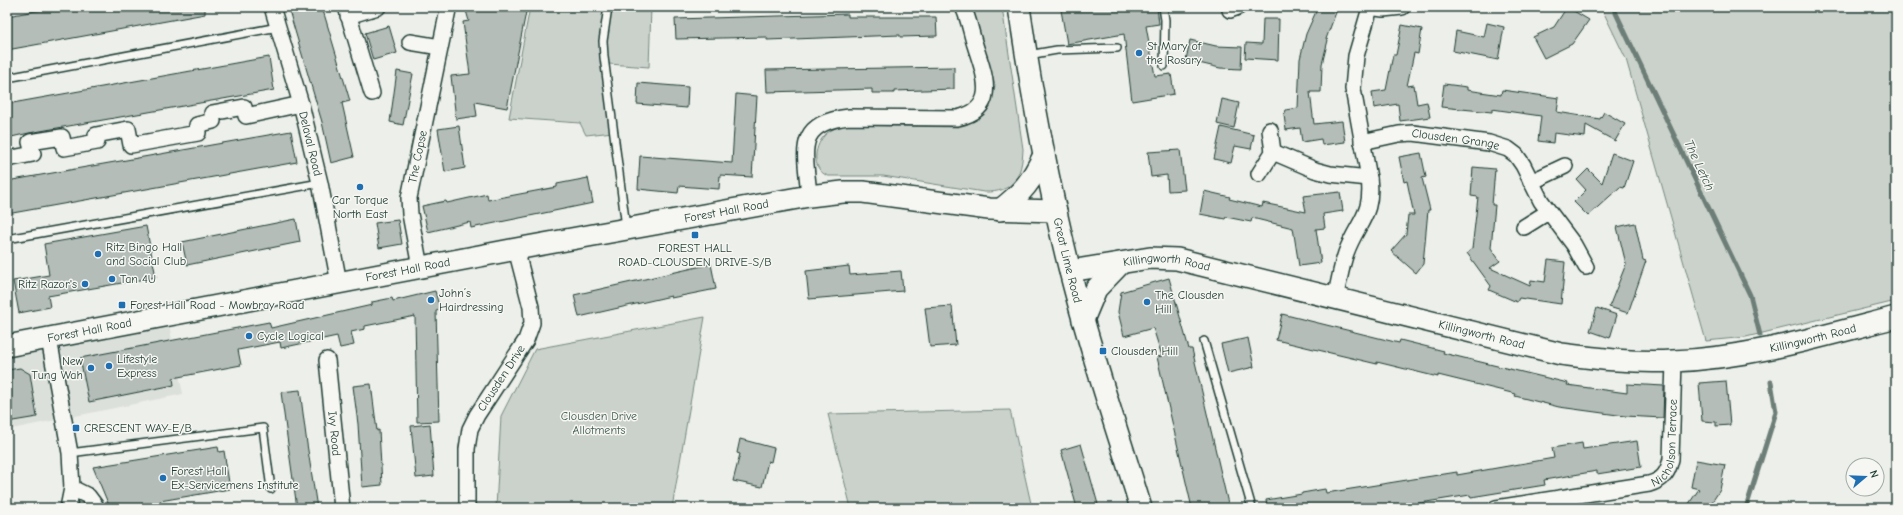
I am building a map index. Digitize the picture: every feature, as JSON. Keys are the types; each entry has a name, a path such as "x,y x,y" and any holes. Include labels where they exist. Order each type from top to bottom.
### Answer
{"main road":[{"name":"Great Lime Road","path":"1019,7 1026,56 1044,155 1070,271 1083,320 1141,508"},
{"path":"1000,210 1025,188 1033,178 1044,155"},
{"name":"Forest Hall Road","path":"8,343 49,339 626,228 809,196 843,192 863,192 1000,210 1056,211"},
{"name":"Killingworth Road","path":"1070,271 1150,258 1177,259 1561,354 1637,362 1674,361 1741,354 1775,348 1896,317"},
{"path":"1083,320 1096,289 1121,263"}],"street":[{"name":"Delaval Road","path":"272,7 301,104 320,183 339,283"},
{"path":"372,93 347,12 378,7"},
{"path":"809,196 805,148 810,134 821,124 837,118 849,117 957,118 971,114 978,108 985,94 986,80 963,7"},
{"path":"1335,298 1346,252 1366,216 1370,204 1370,178 1354,105 1353,74 1356,56 1369,7 1383,9 1402,7"},
{"name":"The Copse","path":"420,267 410,214 409,198 448,10"},
{"path":"410,42 440,47"},
{"path":"7,159 33,154 30,142 62,137 64,148 97,142 96,135 128,129 131,145 198,133 197,125 213,121 212,113 244,107 246,116 301,104"},
{"path":"1259,174 1273,152 1270,130"},
{"name":"Clousden Grange","path":"1362,142 1399,134 1413,133 1489,143 1508,149 1516,155 1523,165 1548,212 1574,245 1586,267"},
{"path":"1273,152 1314,170 1330,174 1370,178"},
{"path":"1531,182 1565,166"},
{"path":"1524,227 1548,212"},
{"name":"Clousden Drive","path":"467,508 467,449 470,429 477,414 526,340 532,324 531,307 516,249"},
{"path":"49,339 70,453 72,488 68,508"},
{"name":"Ivy Road","path":"327,360 342,508"},
{"name":"Nicholson Terrace","path":"1496,508 1540,504 1649,484 1657,482 1665,477 1671,460 1674,361"},
{"path":"72,488 88,496 97,508"}],"lane":[{"path":"608,7 603,41 604,57 626,228"},
{"path":"1164,7 1164,66"},
{"path":"7,78 278,27"},
{"path":"1026,56 1057,50 1117,48"},
{"path":"7,239 320,183"},
{"path":"1204,341 1252,508"},
{"path":"70,453 263,428 272,489"}],"shaded area":[{"path":"165,305 183,394 7,430 7,338"}],"green space":[{"path":"530,7 651,7 649,67 609,64 613,132 586,135 580,123 509,118"},
{"path":"972,7 1002,7 1023,149 1021,167 1014,181 1003,190 984,192 883,176 828,176 822,173 816,162 819,143 827,133 837,127 844,125 958,127 973,121 984,112 991,100 995,85"},
{"path":"1601,7 1896,7 1896,301 1746,337 1706,341 1626,59"},
{"name":"Clousden Drive Allotments","path":"705,317 672,508 496,508 501,416 535,349"},
{"path":"1010,410 1032,508 851,508 828,414"}],"building":[{"path":"59,7 205,7 205,14 7,50 7,16"},
{"path":"288,7 322,7 350,101 342,103 354,157 331,163 322,122"},
{"path":"465,7 527,7 507,108 475,102 477,116 456,119 451,76 470,74 463,22 469,21"},
{"name":"St Mary of the Rosary","path":"1079,7 1157,7 1159,24 1146,26 1155,76 1171,74 1174,94 1132,101 1124,34 1067,44 1061,10"},
{"path":"1318,7 1338,7 1326,39 1328,40 1322,64 1321,92 1310,92 1314,124 1342,121 1345,142 1322,145 1321,139 1302,142 1300,128 1286,130 1284,115 1286,110 1298,108 1300,59 1306,34"},
{"path":"1567,7 1589,20 1572,44 1544,58 1533,37 1554,27"},
{"path":"848,14 848,17 936,17 937,36 900,37 900,35 767,40 767,37 676,39 675,19"},
{"path":"1263,19 1279,19 1278,60 1245,58 1246,43 1262,44"},
{"path":"1487,23 1504,27 1498,60 1453,51 1456,31 1484,37"},
{"path":"1402,25 1422,29 1418,54 1414,53 1407,86 1414,85 1417,104 1427,102 1430,117 1400,121 1398,104 1374,108 1372,92 1386,90 1393,55 1396,55"},
{"path":"389,26 397,53 373,60 365,33"},
{"path":"1190,40 1216,46 1242,47 1241,69 1220,68 1186,60"},
{"path":"269,57 274,90 7,138 7,104"},
{"path":"954,67 954,89 894,91 894,93 872,93 872,89 767,92 766,70"},
{"path":"397,71 413,74 403,125 390,122"},
{"path":"638,83 688,87 687,108 637,104"},
{"path":"1444,84 1467,87 1467,90 1501,95 1502,90 1559,98 1557,112 1600,119 1604,112 1625,124 1615,141 1586,125 1585,137 1554,133 1553,143 1538,141 1541,116 1492,109 1492,112 1441,107"},
{"path":"736,94 757,96 752,177 720,175 719,189 679,186 678,193 638,189 640,156 732,163"},
{"path":"1222,99 1239,103 1234,128 1217,124"},
{"path":"459,126 465,168 445,172 438,129"},
{"path":"1221,127 1254,135 1251,149 1235,146 1231,163 1214,159"},
{"path":"291,131 297,162 7,214 7,181"},
{"path":"1180,150 1185,190 1168,191 1167,175 1151,177 1148,152"},
{"path":"1421,153 1426,177 1422,178 1430,210 1428,210 1423,264 1416,273 1391,251 1406,234 1408,215 1414,215 1407,181 1404,182 1399,157"},
{"path":"1612,153 1633,161 1624,188 1620,187 1588,216 1574,202 1586,190 1577,180 1588,169 1602,183"},
{"path":"1473,167 1495,169 1492,205 1495,205 1491,248 1500,261 1490,268 1530,286 1531,280 1545,282 1548,260 1565,262 1561,304 1519,298 1517,302 1489,290 1491,286 1467,253 1472,249 1478,197 1471,196"},
{"path":"588,178 593,203 471,228 470,222 428,232 422,206 446,201 447,203 487,194 488,200 557,187 557,184"},
{"path":"1204,191 1262,207 1263,203 1306,212 1303,196 1340,192 1343,211 1323,214 1325,228 1316,229 1321,263 1299,266 1293,228 1252,218 1251,222 1200,214"},
{"path":"296,219 300,242 187,265 182,242"},
{"path":"398,220 402,244 379,248 375,223"},
{"path":"1635,223 1643,260 1646,261 1628,313 1609,307 1626,264 1617,227"},
{"name":"Ritz Bingo Hall and Social Club","path":"146,226 156,277 48,296 50,307 19,313 13,281 49,275 44,244"},
{"path":"711,264 716,289 671,298 671,296 579,317 574,295"},
{"path":"849,266 850,275 901,271 903,291 809,299 806,271"},
{"path":"1169,278 1189,349 1192,349 1229,508 1192,508 1157,357 1162,356 1153,328 1124,336 1118,312 1121,292"},
{"path":"435,291 440,310 436,311 439,421 417,422 415,316 365,326 365,329 351,332 354,345 340,348 337,336 281,348 280,342 238,350 241,365 173,378 174,385 89,402 80,358 269,322 271,328 372,305 372,302 392,298 393,301"},
{"path":"952,306 956,345 930,347 925,308"},
{"path":"1597,308 1617,315 1610,338 1590,331"},
{"path":"1282,314 1399,343 1400,340 1444,351 1443,353 1568,383 1567,385 1627,393 1627,384 1664,386 1663,418 1625,416 1559,407 1515,396 1516,394 1438,375 1438,377 1377,362 1377,364 1276,340"},
{"path":"1248,338 1254,367 1228,373 1221,344"},
{"path":"20,368 30,374 37,417 7,422 7,370"},
{"path":"1726,381 1730,425 1716,426 1716,422 1702,421 1699,383"},
{"path":"371,384 377,431 379,430 382,485 362,487 358,424 353,386"},
{"path":"300,390 317,508 297,508 281,392"},
{"path":"430,424 434,476 416,478 411,426"},
{"path":"740,439 774,448 771,462 768,461 762,487 733,481 740,454 737,453"},
{"path":"1637,441 1641,467 1597,474 1597,471 1544,480 1545,485 1389,508 1267,508 1266,500 1302,493 1325,489 1326,493 1457,472 1457,475 1554,458 1552,448 1582,443 1583,449"},
{"path":"1081,444 1099,508 1077,508 1061,450"},
{"name":"Forest Hall Ex-Servicemens Institute","path":"218,447 219,452 224,451 230,489 160,501 163,508 110,508 93,467"},
{"path":"1696,460 1725,465 1720,490 1708,508 1686,508 1699,489 1691,487"}],"waterway":[{"name":"The Letch","path":"1613,7 1750,295 1760,335"},
{"name":"The Letch","path":"1746,508 1776,412 1771,382"}],"place":[{"name":"St Mary of the Rosary","path":"1139,53"},
{"name":"Car Torque North East","path":"360,187"},
{"name":"FOREST HALL ROAD-CLOUSDEN DRIVE-S/B","path":"695,235"},
{"name":"Ritz Bingo Hall and Social Club","path":"98,254"},
{"name":"Tan 4U","path":"112,279"},
{"name":"Ritz Razor's","path":"85,284"},
{"name":"John’s Hairdressing","path":"431,300"},
{"name":"The Clousden Hill","path":"1147,302"},
{"name":"Forest Hall Road - Mowbray Road","path":"122,305"},
{"name":"Cycle Logical","path":"249,336"},
{"name":"Clousden Hill","path":"1103,351"},
{"name":"Lifestyle Express","path":"109,366"},
{"name":"New Tung Wah","path":"91,368"},
{"name":"CRESCENT WAY-E/B","path":"76,428"},
{"name":"Forest Hall Ex-Servicemens Institute","path":"163,478"}]}
